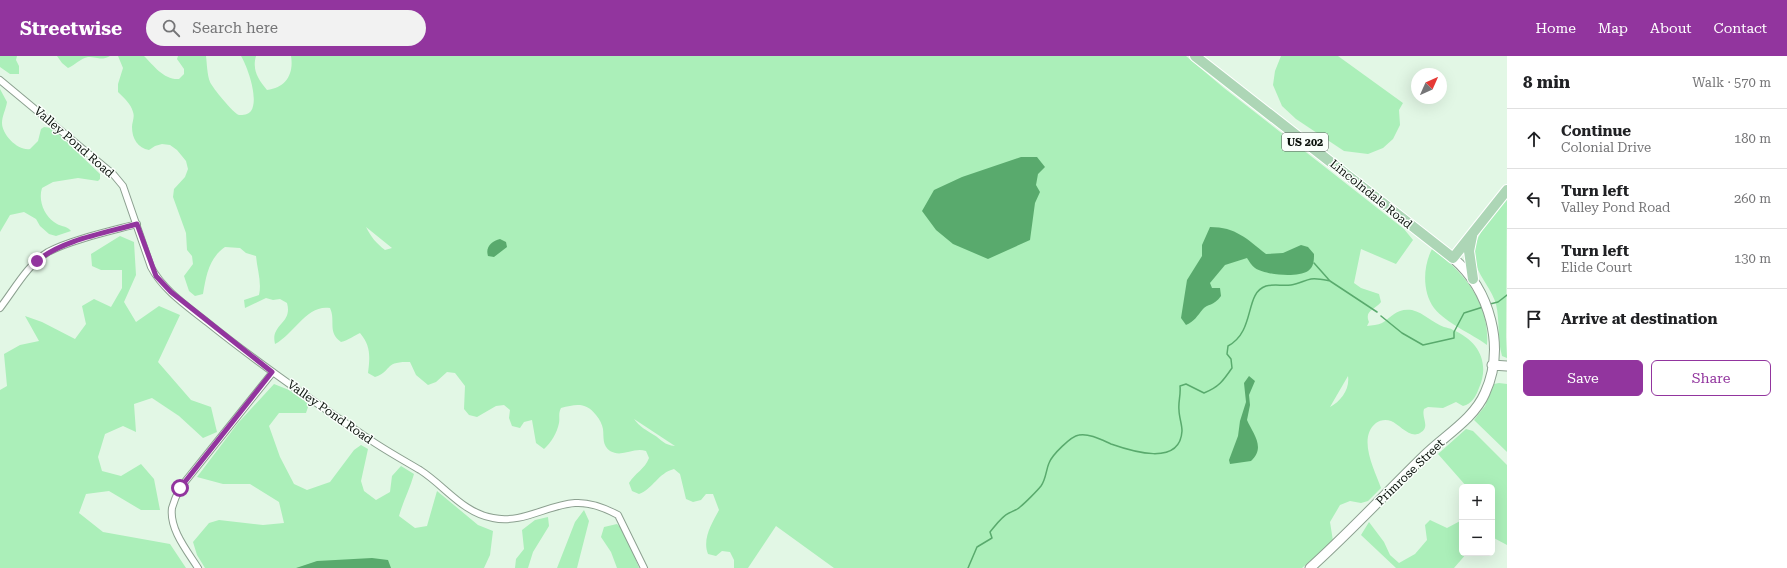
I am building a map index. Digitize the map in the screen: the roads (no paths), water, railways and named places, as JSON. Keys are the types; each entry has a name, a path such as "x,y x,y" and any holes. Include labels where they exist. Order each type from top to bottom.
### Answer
{"main road":[{"name":"Lincolndale Road","path":"1196,56 1453,258"},
{"path":"1453,258 1507,190"},
{"path":"1473,279 1469,244 1476,228"},
{"name":"Primrose Street","path":"1310,568 1345,536 1412,468 1472,412 1486,392 1492,365 1494,343 1490,317 1487,305 1473,279 1453,258"},
{"path":"1492,365 1507,366"}],"street":[{"name":"Valley Pond Road","path":"0,80 112,174 123,186 156,276 171,292 272,372 369,439 438,482 461,504 479,515 493,519 513,520 576,502 595,505 618,515 644,568"},
{"path":"0,308 26,273 48,253 62,246 137,224"},
{"path":"198,568 173,523 172,509 176,497 180,488 272,372"}],"waterway":[{"path":"1314,263 1330,281 1377,312"},
{"path":"968,568 977,547 992,538 990,532 999,521 1006,514 1019,508 1041,486 1051,460 1067,442 1076,436 1083,435 1091,436 1130,450 1153,454 1164,453 1173,449 1179,442 1182,431 1179,415 1180,386 1186,384 1204,393 1217,386 1223,380 1232,368 1231,359 1227,354 1228,346 1237,339 1243,331 1255,296 1259,290 1266,286 1291,285 1311,279 1330,281"},
{"path":"1490,304 1498,302 1507,295"},
{"path":"1381,316 1402,333 1423,345 1454,338 1454,332 1464,313 1483,307"}]}
